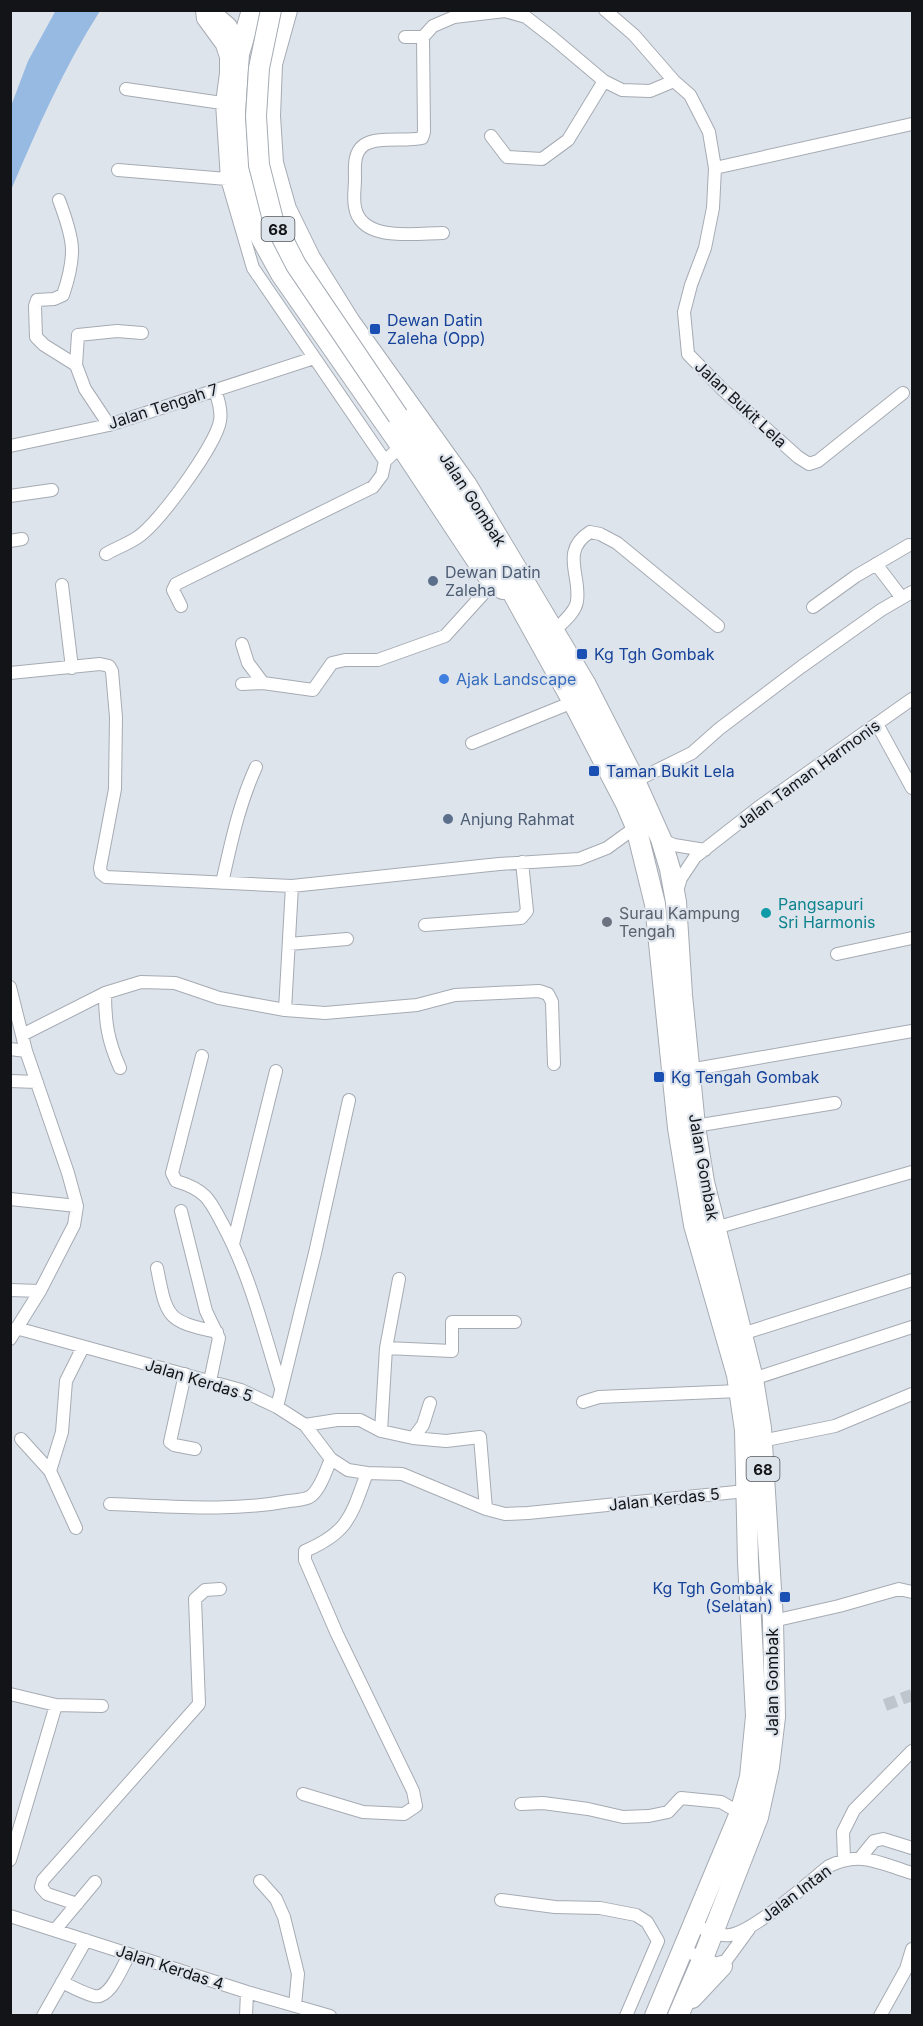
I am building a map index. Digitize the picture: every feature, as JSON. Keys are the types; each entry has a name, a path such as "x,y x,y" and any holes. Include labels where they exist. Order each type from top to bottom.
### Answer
{"main road":[{"path":"207,10 226,27 239,54"},
{"name":"Jalan Gombak","path":"271,10 259,68 256,116 259,165 273,220 296,265 495,561 626,804 636,827 655,904 678,1128 694,1225 737,1375 746,1385 761,1441 773,1621 775,1717 769,1767 758,1817 713,1933 712,1962 680,2012"},
{"path":"285,19 247,12 239,54 235,114 238,171 254,225 281,274 493,583 513,595"},
{"name":"Jalan Gombak","path":"285,19 272,64 270,116 273,163 286,209 310,258 350,322 466,484 586,685 635,781 661,839 676,902 695,1126 704,1182 742,1334 746,1385 746,1491 756,1716 750,1777 740,1813 656,2016"},
{"path":"239,54 244,48 256,46 268,53 272,64"}],"street":[{"path":"202,10 203,20 222,45 226,57 222,103 227,179 253,268 385,461"},
{"name":"Jalan Bukit Lela","path":"605,10 634,35 674,81 690,95 709,132 716,168 713,208 705,248 684,312 688,354 798,457 809,464 819,461 903,393"},
{"path":"443,233 383,234 361,220 355,208 355,157 362,146 374,141 422,138 424,132 423,37 433,26 454,17 505,11 526,17 604,81 622,90 650,91 674,81"},
{"path":"405,37 423,37"},
{"path":"491,136 507,157 542,159 568,140 604,81"},
{"path":"126,89 222,103"},
{"path":"716,168 912,124"},
{"path":"118,170 227,179"},
{"path":"59,200 71,232 73,244 71,262 63,295 54,299 37,300 35,306 36,337 44,345 76,365"},
{"path":"109,424 85,389 76,365 78,335 117,331 142,333"},
{"name":"Jalan Tengah 7","path":"10,446 109,424 314,358"},
{"path":"106,554 139,536 158,518 202,457 220,421 215,390"},
{"path":"181,606 172,590 176,584 373,487 382,475 385,461 401,446"},
{"path":"10,495 52,490"},
{"path":"554,631 572,612 577,602 573,557 582,537 590,532 600,534 616,543 718,626"},
{"path":"813,607 876,564 909,545"},
{"path":"635,781 692,753 719,729 801,667 907,595 876,564"},
{"path":"242,684 263,683 314,690 332,663 345,660 378,660 445,636 493,583"},
{"path":"62,585 72,668"},
{"path":"242,644 248,663 263,683"},
{"path":"10,673 100,664 109,666 112,671 116,717 115,789 100,868 101,873 106,877 292,886 522,862 579,859 607,848 636,827"},
{"name":"Jalan Taman Harmonis","path":"676,902 681,878 691,862 705,849 759,807 912,699"},
{"path":"472,743 573,702"},
{"path":"877,724 912,788"},
{"path":"222,883 238,814 246,788 256,767"},
{"path":"661,839 674,845 705,849"},
{"path":"425,924 521,918 527,911 522,862"},
{"path":"285,1010 292,886"},
{"path":"837,954 912,938"},
{"path":"289,944 347,939"},
{"path":"22,1035 105,993 141,982 175,982 219,998 285,1010 325,1013 417,1005 455,995 539,991 548,994 552,1002 554,1064"},
{"path":"10,987 26,1051 77,1206 74,1225 40,1290 13,1334"},
{"path":"105,993 109,1045 120,1068"},
{"path":"689,1070 912,1031"},
{"path":"10,1049 26,1051"},
{"path":"202,1056 172,1173 176,1181 196,1190 210,1201 233,1244 259,1315 281,1388"},
{"path":"233,1244 276,1071"},
{"path":"10,1081 37,1082"},
{"path":"277,1407 315,1253 349,1100"},
{"path":"695,1126 835,1103"},
{"path":"715,1228 912,1172"},
{"path":"10,1199 77,1206"},
{"path":"181,1211 206,1311 219,1338 210,1381"},
{"path":"158,1268 163,1296 172,1317 184,1324 217,1332"},
{"path":"381,1431 386,1348 399,1279"},
{"path":"742,1334 912,1280"},
{"path":"10,1290 40,1290"},
{"path":"386,1348 452,1351 452,1322 515,1322"},
{"path":"583,1402 599,1397 746,1385 912,1327"},
{"name":"Jalan Kerdas 5","path":"13,1334 83,1347 241,1390 277,1407 304,1425 331,1459 348,1470 402,1474 486,1509 505,1514 746,1491"},
{"path":"50,1471 62,1432 66,1381 83,1347"},
{"path":"185,1374 171,1442 174,1445 195,1449"},
{"path":"761,1441 835,1426 912,1394"},
{"path":"413,1438 423,1425 430,1403"},
{"path":"304,1425 337,1420 360,1420 381,1431 413,1438 446,1442 480,1437 486,1509"},
{"path":"21,1439 50,1471 76,1528"},
{"path":"110,1503 231,1508 265,1506 298,1500 311,1496 331,1459"},
{"path":"303,1794 363,1812 405,1814 416,1806 413,1791 337,1634 305,1560 304,1551 334,1536 345,1525 367,1473"},
{"path":"773,1621 839,1606 912,1584"},
{"path":"77,1904 47,1894 41,1887 43,1880 199,1704 195,1599 205,1590 220,1589"},
{"path":"898,1589 912,1592"},
{"path":"10,1694 56,1705 102,1706"},
{"path":"10,1860 56,1705"},
{"path":"844,1859 843,1832 854,1810 912,1751"},
{"path":"521,1804 543,1803 588,1809 623,1817 650,1816 668,1812 681,1798 721,1802 740,1813"},
{"path":"861,1857 874,1841 883,1839 912,1848"},
{"name":"Jalan Intan","path":"712,1962 749,1928 830,1866 844,1859 861,1857 912,1874"},
{"path":"260,1881 276,1899 284,1917 298,1974 295,2005"},
{"path":"55,1930 95,1882"},
{"path":"501,1900 555,1907 600,1908 636,1915 647,1922 658,1941 627,2016"},
{"name":"Jalan Kerdas 4","path":"10,1916 247,1992 330,2016"},
{"name":"Jalan Intan","path":"694,1925 713,1933 729,1936 749,1928"},
{"path":"43,2016 86,1940"},
{"path":"880,2016 906,1969 912,1949"},
{"path":"683,1950 712,1962"},
{"path":"62,1982 93,1996 101,1996 108,1992 129,1955"},
{"path":"246,2016 247,1992"}],"water":[{"path":"56,10 100,11 63,76 11,190 11,106 28,61"}],"tunnel":[{"path":"885,1705 912,1695"}],"place":[{"name":"Dewan Datin Zaleha (Opp)","path":"375,329"},
{"name":"Dewan Datin Zaleha","path":"433,581"},
{"name":"Kg Tgh Gombak","path":"582,654"},
{"name":"Ajak Landscape","path":"444,679"},
{"name":"Taman Bukit Lela","path":"594,771"},
{"name":"Anjung Rahmat","path":"448,819"},
{"name":"Pangsapuri Sri Harmonis","path":"766,913"},
{"name":"Surau Kampung Tengah","path":"607,922"},
{"name":"Kg Tengah Gombak","path":"659,1077"},
{"name":"Kg Tgh Gombak (Selatan)","path":"785,1597"}]}
